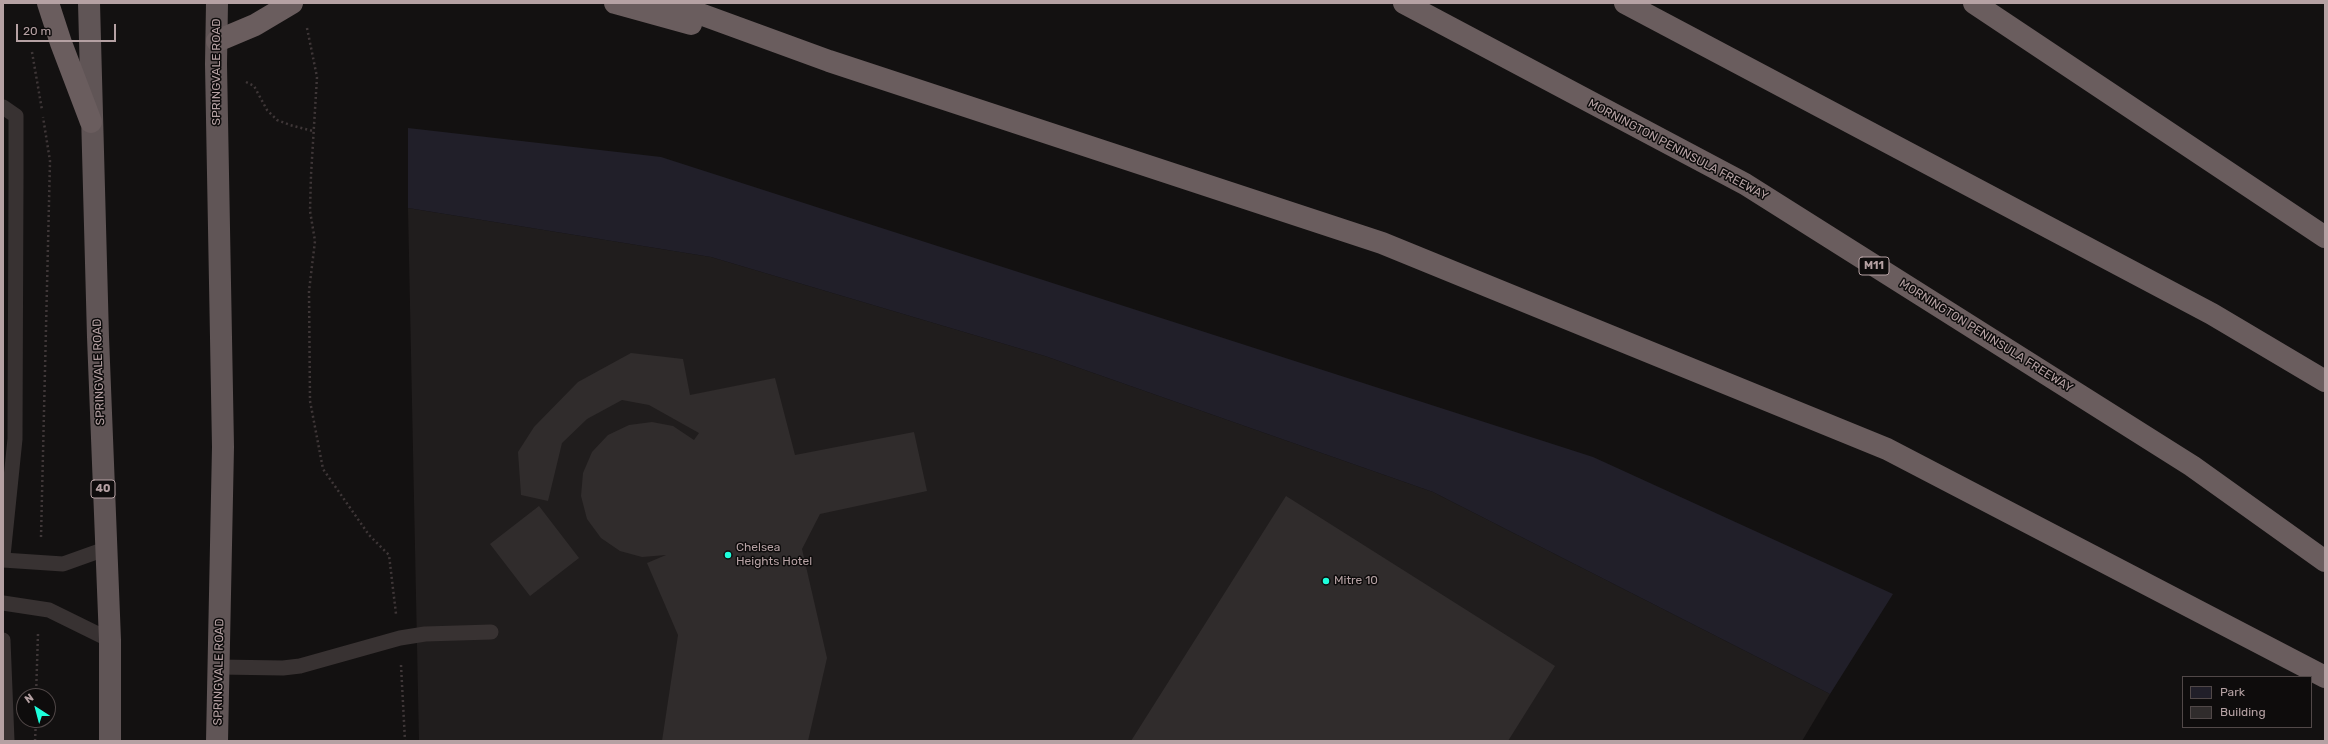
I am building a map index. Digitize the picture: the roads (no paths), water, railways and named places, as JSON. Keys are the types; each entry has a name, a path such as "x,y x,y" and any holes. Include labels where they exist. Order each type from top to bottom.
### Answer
{"highway":[{"path":"48,3 60,43 91,122"},
{"name":"SPRINGVALE ROAD","path":"88,3 105,549 110,640 110,741"},
{"name":"SPRINGVALE ROAD","path":"217,3 216,64 223,447 217,741"},
{"path":"217,41 255,25 292,3"},
{"path":"615,3 829,61"},
{"path":"670,3 829,61 1382,242 1887,448 2325,676"},
{"name":"MORNINGTON PENINSULA FREEWAY","path":"1404,3 1745,184 2192,466 2325,561"},
{"path":"1625,3 2212,314 2325,381"},
{"path":"1974,3 2325,237"}],"lane":[{"path":"3,106 16,116 16,186 15,439 3,556"},
{"path":"3,560 63,564 105,549"},
{"path":"3,603 49,610 110,640"},
{"path":"219,667 283,668 300,666 400,638 425,634 491,632"},
{"path":"3,640 7,741"}],"place":[{"name":"Chelsea Heights Hotel","path":"728,555"},
{"name":"Mitre 10","path":"1326,581"}]}
